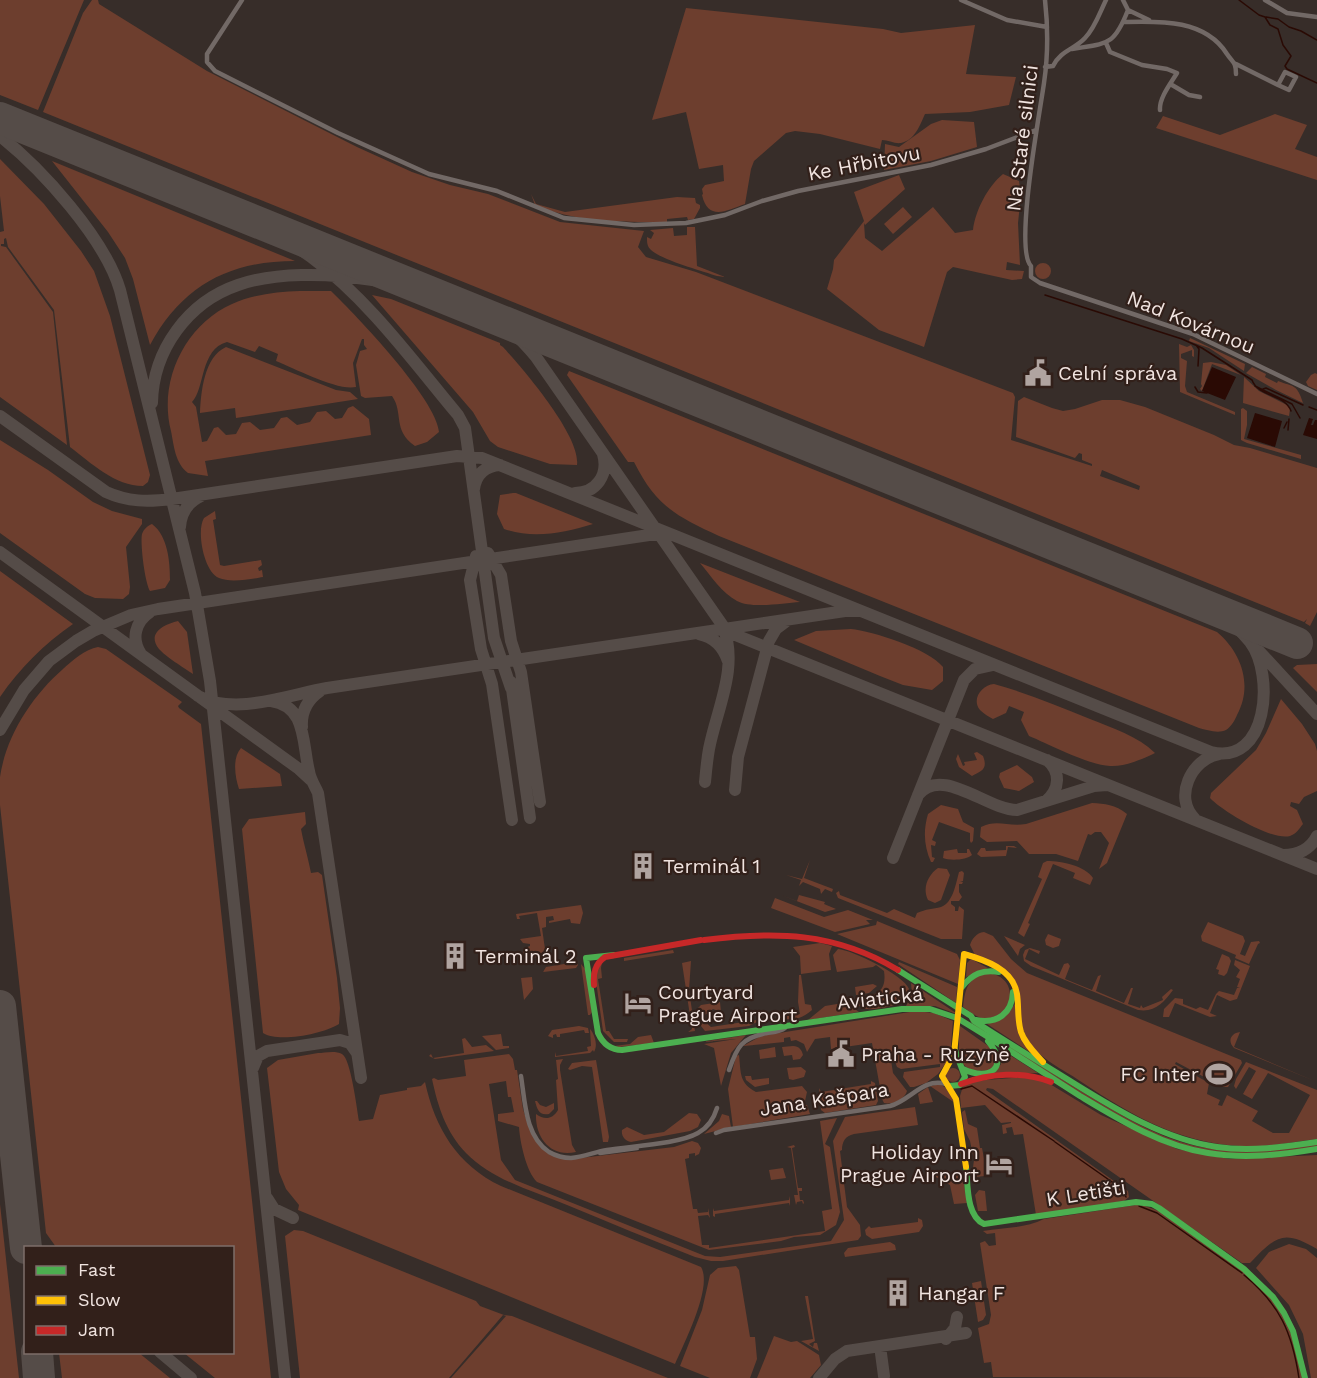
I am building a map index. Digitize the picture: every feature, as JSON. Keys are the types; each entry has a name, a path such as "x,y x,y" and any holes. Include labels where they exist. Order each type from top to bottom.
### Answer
{"main road":[{"name":"Aviatická","path":"1317,1142 1246,1149 1216,1147 1163,1132 1135,1119 1045,1065 889,965 856,949 797,935 765,934 614,955 600,960 594,972 593,1000 599,1036 603,1043 612,1049 622,1050 705,1036 722,1036 927,1008 945,1013 969,1026 1094,1104 1155,1137 1204,1152 1255,1156 1317,1149"},
{"path":"964,954 999,972 1008,981 1013,996 1010,1008 1002,1017 990,1022 971,1016"},
{"path":"964,954 1001,969 1012,980 1016,990 1021,1032 1045,1065"},
{"name":"K Letišti","path":"964,954 955,1050 942,1078 954,1094 972,1210 980,1222 991,1224 1136,1202 1152,1204 1248,1271 1269,1290 1292,1326 1305,1378"},
{"path":"593,1000 586,958 614,955"},
{"path":"960,993 965,983 976,973 988,970 999,972"},
{"path":"944,1070 954,1064 972,1074 990,1073 996,1069 1000,1059 997,1050 977,1031"},
{"name":"K Letišti","path":"955,1050 965,1077 956,1102"},
{"path":"947,1085 961,1084 976,1079 1033,1075 1094,1104"}],"street":[{"name":"Ke Hřbitovu","path":"242,0 208,51 206,59 219,74 419,170 450,181 496,191 564,218 634,225 697,221 724,215 798,191 931,165 986,149 1036,130"},
{"path":"961,0 1007,20 1047,27"},
{"name":"Na Staré silnici","path":"1031,277 1031,266 1027,262 1026,250 1028,200 1036,130 1045,81 1047,27 1045,0"},
{"path":"1045,81 1059,56 1086,38 1105,0"},
{"path":"1123,0 1128,10 1151,21"},
{"path":"1265,0 1287,14 1317,17"},
{"path":"1070,49 1106,43 1115,37 1128,10"},
{"path":"1124,22 1171,22 1214,37 1236,64 1278,85"},
{"path":"1086,38 1093,45"},
{"path":"1106,43 1112,53 1142,65 1177,73 1172,85 1162,98 1160,110"},
{"path":"1236,64 1236,74"},
{"path":"1045,67 1053,66"},
{"path":"1172,85 1189,95 1200,97"},
{"name":"Nad Kovárnou","path":"1031,277 1051,287 1193,334 1317,394"},
{"path":"729,1070 735,1053 745,1041 754,1036 781,1031 787,1026"},
{"name":"Jana Kašpara","path":"716,1133 890,1106 933,1083 944,1070"},
{"path":"521,1076 534,1136 552,1153 564,1157 578,1157 696,1134 710,1123 717,1108"},
{"path":"933,1083 947,1085"}],"shaded area":[{"path":"0,0 84,0 38,110 0,95"},
{"path":"92,0 98,0 99,4 207,71 357,147 412,172 450,185 488,194 560,222 644,231 638,247 646,257 696,272 1013,393 1015,397 1011,440 1092,466 1082,460 1082,454 1079,453 1075,458 1016,437 1018,401 1024,397 1063,411 1102,400 1120,400 1145,407 1234,445 1317,468 1317,612 1310,626 1305,623 1307,619 1304,622 43,112 83,13","holes":["1102,470 1140,486 1139,490 1100,476"]},
{"path":"686,8 883,29 901,33 975,25 966,74 1016,77 1009,105 970,112 925,114 910,139 899,143 882,140 880,149 820,134 795,131 786,133 754,161 745,204 725,211 713,211 705,203 702,189 705,185 724,181 723,165 699,169 686,112 652,120"},
{"path":"1275,114 1307,125 1295,149 1317,157 1317,180 1156,128 1163,116 1220,135"},
{"path":"942,120 974,122 977,147 931,161 884,170 885,144 899,147 931,124"},
{"path":"0,159 44,204 94,271 110,316 150,475 148,482 143,486 113,478 70,447 54,310 8,247 6,238 1,246 6,247 53,312 67,445 0,397 0,232 4,231 0,196"},
{"path":"52,161 295,261 249,266 210,281 193,292 177,307 150,345 133,279 125,258 108,232"},
{"path":"1003,174 1019,181 1021,195 1018,223 1020,265 1007,262 1006,270 1024,271 1022,279 1012,280 953,267 947,272 924,347 879,330 827,289 834,260 864,221 854,192 899,175 905,189 865,225 864,223 865,238 882,251 933,207 955,233 973,230 983,199"},
{"path":"531,194 536,204 565,212 677,197 695,198 700,208 694,219 688,220 687,217 667,219 667,222 600,220 567,215 535,205"},
{"path":"903,207 912,217 893,234 884,224"},
{"path":"687,227 695,227 697,266 725,277 673,261 656,254 648,246 647,237 651,239 654,233 650,230 673,228 674,236 687,235"},
{"path":"1043,263 1051,271 1043,279 1035,271"},
{"path":"331,291 343,303 394,358 411,380 435,418 439,432 427,442 415,446 403,434 392,396 365,398 361,396 356,365 360,351 367,349 364,339 362,339 353,363 356,387 338,386 305,374 276,361 278,354 259,346 255,352 227,342 212,352 192,402 196,407 202,442 207,441 214,428 218,427 226,435 236,434 242,423 250,422 260,430 274,428 281,418 287,417 297,425 310,422 317,412 326,411 335,419 342,418 348,408 353,406 369,419 371,435 205,461 208,476 188,473 180,464 173,442 168,412 168,393 172,374 189,340 215,313 232,304 266,294"},
{"path":"372,295 391,299 500,343 536,386 561,421 576,453 577,465 550,464 498,447 490,441 473,412"},
{"path":"1190,338 1245,364 1244,371 1209,348 1189,341"},
{"path":"1179,344 1187,347 1191,345 1194,350 1194,357 1192,350 1181,354 1181,358 1187,361 1185,386 1187,392 1235,412 1235,415 1180,392"},
{"path":"226,347 336,390 350,392 358,399 236,418 235,408 200,413 201,395 208,367 219,352"},
{"path":"1203,363 1226,365 1241,375 1212,364 1202,391 1200,389"},
{"path":"1212,367 1236,377 1225,400 1202,391"},
{"path":"1252,367 1277,383 1278,381 1294,387 1299,392 1303,403 1246,373"},
{"path":"569,371 1217,632 1233,650 1242,670 1244,693 1235,719 1230,727 1220,732 1199,728 719,536 691,522 659,499 634,462 628,462 567,375"},
{"path":"1315,373 1317,374 1317,390 1308,386 1306,382"},
{"path":"1244,377 1259,391 1287,405 1290,409 1289,416 1243,403"},
{"path":"1241,409 1247,411 1244,439 1301,455 1301,459 1241,440"},
{"path":"1255,413 1282,421 1275,447 1247,438"},
{"path":"1309,418 1313,419 1311,425 1317,420 1317,439 1303,435"},
{"path":"0,440 93,502 112,511 142,519 142,524 126,547 130,587 129,594 123,599 95,598 85,594 0,533"},
{"path":"516,493 593,524 548,534 526,534 504,529 497,514 500,495"},
{"path":"215,511 216,519 213,520 220,565 261,560 262,565 258,568 259,571 262,570 263,577 229,580 219,578 209,568 203,551 201,532 204,518"},
{"path":"152,524 165,542 169,558 170,580 165,588 150,591 142,554 142,534"},
{"path":"700,563 800,602 751,605 737,601 722,589"},
{"path":"0,571 73,624 33,657 0,697"},
{"path":"178,621 187,632 193,674 166,655 156,643 155,638 159,630"},
{"path":"851,629 886,637 926,654 943,667 943,681 932,690 903,685 794,640 816,631"},
{"path":"93,648 106,649 182,702 179,708 201,724 271,1378 215,1378 185,1354 234,1354 234,1246 55,1246 46,1233 0,805 0,777 14,732 31,704 70,662"},
{"path":"1317,664 1317,692 1293,668 1297,665"},
{"path":"994,684 1116,729 1133,737 1155,753 1115,766 1101,765 1070,754 1029,736 1021,720 1024,712 1009,706 1006,713 993,719 982,711 978,706 977,697 985,687"},
{"path":"1281,699 1302,724 1317,751 1317,791 1304,797 1299,804 1291,802 1290,806 1297,810 1303,824 1290,836 1260,830 1225,810 1210,798 1211,793 1256,750"},
{"path":"241,748 280,774 282,786 239,789 235,762"},
{"path":"977,752 983,756 984,767 972,776 959,767 956,759 958,754 963,766 964,762 977,760 974,753"},
{"path":"1017,765 1032,777 1034,782 1019,791 1004,788 999,777 1000,773"},
{"path":"1092,803 1114,806 1127,814 1107,863 1099,869 1109,843 1101,832 1088,834 1078,861 1056,854 1029,854 1017,841 987,842 980,837 981,827 987,825 1026,824"},
{"path":"941,805 958,809 963,822 974,828 973,841 971,843 970,833 939,822 932,840 936,842 935,846 931,845 932,857 935,858 931,862 925,838 926,820 928,814"},
{"path":"305,812 306,824 301,829 311,873 318,872 322,875 337,978 339,1024 301,1036 270,1036 263,1033 242,829 249,819"},
{"path":"1006,846 1017,848 1008,847 1006,856 981,857 977,854 981,848 985,848 986,851 1006,850"},
{"path":"957,849 958,853 967,853 969,849 972,855 958,860 943,858 944,851"},
{"path":"810,860 804,878 833,889 832,892 825,889 821,894 820,889 803,882 799,886 801,880 786,875 802,879"},
{"path":"1047,861 1073,865 1085,870 1093,878 1090,885 1073,878 1075,873 1053,864 1024,937 1018,933 1042,879 1038,877 1043,863"},
{"path":"938,868 947,869 950,875 941,900 935,903 928,900 926,886 931,874"},
{"path":"962,871 963,881 960,882 963,882 959,884 959,892 962,897 959,901 951,901 951,904 955,907 955,911 958,911 959,906 964,910 962,939 941,939 838,898 836,893 839,891 840,895 887,913 894,909 915,918 917,913 945,905 953,892 959,872"},
{"path":"781,895 797,901 799,895 825,902 824,904 836,909 825,912"},
{"path":"775,898 824,917 848,910 873,920 866,920 870,924 835,932 771,908"},
{"path":"581,905 583,913 580,924 571,923 570,919 549,923 554,920 553,916 546,917 546,927 542,928 546,956 524,959 523,949 530,944 523,943 520,939 541,936 537,913 519,916 520,919 517,919 516,914"},
{"path":"877,921 957,954 960,960 958,984 837,934 876,925"},
{"path":"1208,922 1243,936 1245,941 1240,954 1245,956 1251,942 1259,941 1249,964 1235,958 1236,955 1202,941 1201,936"},
{"path":"984,932 993,936 1011,959 1027,973 1241,1060 1242,1063 1228,1087 1223,1087 1176,1062 1175,1064 1209,1083 1207,1094 1220,1100 1218,1105 1222,1106 1227,1095 1258,1111 1252,1121 1273,1133 1289,1133 1310,1095 1268,1073 1252,1099 1243,1094 1256,1071 1249,1067 1236,1089 1234,1086 1246,1062 1317,1090 1317,1139 1262,1146 1211,1143 1166,1129 1102,1095 1046,1059 1029,1042 1020,1019 1014,979 975,955 970,945 975,937"},
{"path":"1048,934 1061,939 1059,946 1053,948 1046,945 1045,940"},
{"path":"1004,936 1025,945 1020,949 1018,956"},
{"path":"820,943 832,946 829,954 831,970 801,974 800,956 793,947"},
{"path":"1030,948 1040,951 1039,954 1029,949 1025,959 1059,975 1064,964 1068,963 1070,966 1065,979 1092,990 1098,976 1101,975 1096,991 1124,1003 1133,988 1128,1004 1140,1008 1141,1005 1143,1008 1163,1000 1162,997 1171,989 1173,990 1162,1002 1154,1008 1138,1010 1031,966 1024,961 1023,955 1025,950"},
{"path":"838,949 865,958 898,977 909,989 905,1000 892,1006 871,1009 862,1008 852,1001 880,991 883,986 884,971 876,965 837,972 833,955"},
{"path":"673,950 674,953 624,961 624,958"},
{"path":"1222,954 1229,957 1231,961 1224,976 1218,974 1219,970 1216,969"},
{"path":"970,960 988,968 966,977 967,963"},
{"path":"1235,960 1250,966 1237,999 1230,1001 1217,995 1210,1013 1217,1016 1210,1017 1175,1003 1169,1017 1163,1017 1164,1009 1175,998 1183,999 1183,1004 1196,1009 1200,1007 1208,1010 1219,991 1234,995 1237,988 1240,988 1237,987 1240,979 1236,977 1240,970 1234,965"},
{"path":"691,961 689,990 695,1031 688,1032 692,1029 682,963"},
{"path":"576,962 578,965 576,968 543,972 546,967"},
{"path":"602,962 602,978 598,979 606,1031 609,1031 614,1039 628,1039 627,1042 614,1042 603,1031 595,974 595,970"},
{"path":"899,962 957,987 956,1003 898,964"},
{"path":"581,964 586,970 592,1012 590,1015 588,1015"},
{"path":"985,973 997,975 1005,981 1010,998 1002,1014 984,1019 963,1007 968,986 974,978"},
{"path":"799,975 801,975 805,1004 811,1005 812,1010 795,1019 775,1018 800,1014"},
{"path":"532,977 533,989 524,1000 521,978"},
{"path":"911,983 959,1015 935,1006 906,1006 912,995"},
{"path":"873,984 877,986 869,993 856,995 855,987"},
{"path":"720,1002 721,1012 713,1009 705,1015 705,1022 711,1027 763,1019 749,1026 705,1031 701,1026 698,1008 701,1005"},
{"path":"843,1003 859,1012 808,1020 825,1006"},
{"path":"1015,1004 1030,1052 987,1024 1004,1018"},
{"path":"916,1011 934,1013 953,1021 950,1057 938,1074 926,1083 914,1087 910,1087 903,1077 904,1072 940,1067 940,1064 901,1069 897,1067 894,1059 891,1060 893,1073 907,1091 901,1099 891,1103 884,1103 882,1099 872,1043 831,1049 830,1037 815,1039 807,1052 804,1044 796,1040 791,1041 790,1037 784,1038 784,1042 743,1046 761,1036"},
{"path":"970,1021 1108,1107 1177,1141 1207,1148 1235,1151 1317,1144 1317,1147 1232,1154 1181,1144 1117,1116 992,1038"},
{"path":"579,1026 588,1028 589,1033 585,1033 584,1030 560,1034 560,1037 556,1034 553,1038 548,1036 552,1030"},
{"path":"960,1026 994,1050 997,1063 990,1070 970,1069 961,1060"},
{"path":"590,1029 595,1040 594,1052 593,1050 590,1053 555,1057 555,1052 556,1056 588,1051 587,1047 591,1046"},
{"path":"1240,1032 1234,1047 1317,1082 1234,1048 1231,1038"},
{"path":"501,1034 503,1046 509,1046 509,1048 496,1050 482,1036"},
{"path":"651,1035 654,1043 614,1046 630,1044 638,1037"},
{"path":"746,1035 731,1053 721,1086 714,1048 704,1044 736,1039 702,1042"},
{"path":"465,1038 472,1047 486,1045 494,1051 435,1059 433,1058 464,1053 462,1039"},
{"path":"793,1046 802,1051 803,1055 800,1059 793,1060 792,1055 784,1056 782,1047"},
{"path":"775,1047 776,1057 760,1059 759,1050"},
{"path":"1000,1049 1038,1073 994,1074 1001,1064"},
{"path":"336,1052 345,1058 351,1074 359,1121 373,1119 380,1095 421,1086 425,1082 435,1115 450,1143 460,1156 486,1177 501,1186 701,1267 704,1276 700,1301 675,1364 298,1210 299,1205 286,1189 279,1172 267,1068 278,1060"},
{"path":"509,1054 517,1070 528,1125 537,1143 548,1152 572,1159 674,1147 692,1141 698,1143 701,1148 699,1154 695,1156 695,1153 689,1154 689,1158 685,1159 693,1209 697,1209 698,1213 708,1212 708,1208 710,1218 708,1215 698,1216 702,1245 709,1245 709,1248 825,1231 822,1211 832,1209 820,1121 837,1118 825,1144 830,1147 840,1212 836,1225 820,1235 709,1250 537,1182 527,1164 519,1127 498,1121 498,1114 514,1112 511,1097 508,1097 506,1081 489,1084 501,1160 515,1180 705,1256 720,1257 831,1241 844,1220 833,1141 845,1117 915,1107 918,1125 854,1134 848,1136 843,1142 840,1151 847,1207 860,1225 861,1236 858,1240 711,1261 695,1257 500,1178 466,1153 453,1137 444,1119 432,1079 466,1076 464,1060"},
{"path":"739,1055 742,1077 750,1089 756,1092 802,1086 807,1092 805,1101 791,1103 793,1110 799,1109 799,1105 807,1105 810,1114 733,1127 728,1089 736,1056"},
{"path":"563,1059 560,1070 572,1145 576,1152 567,1153 552,1149 546,1144 536,1123 536,1114 548,1118 558,1110 556,1060"},
{"path":"596,1060 608,1142 603,1142 592,1067 582,1066 568,1069 572,1063"},
{"path":"801,1067 806,1071 804,1077 789,1079 787,1068"},
{"path":"953,1068 958,1070 960,1075 958,1080 953,1082 948,1080 946,1075 948,1070"},
{"path":"745,1076 751,1076 752,1080 769,1078 769,1084 755,1087 746,1080"},
{"path":"1026,1077 1045,1081 1101,1115 1177,1149 1229,1159 1317,1155 1317,1249 1296,1239 1280,1238 1250,1263 1242,1263 993,1089 987,1088 986,1090 1128,1191 1129,1197 1124,1201 1036,1215 1023,1134 1014,1135 1012,1127 1006,1128 1007,1133 1003,1134 1002,1125 1011,1122 1001,1123 985,1105 961,1108 960,1096 963,1086 973,1081"},
{"path":"871,1081 875,1083 878,1101 876,1105 825,1113 821,1110 819,1088 821,1092 871,1084"},
{"path":"940,1084 949,1090 955,1103 930,1086"},
{"path":"928,1087 933,1102 920,1104 918,1094"},
{"path":"535,1101 546,1107 554,1103 554,1109 549,1114 543,1114"},
{"path":"965,1110 968,1124 977,1128 987,1174 985,1176 972,1175 974,1160 970,1141 964,1129 962,1112"},
{"path":"689,1113 697,1114 701,1120 698,1127 690,1131 631,1142 622,1134 622,1130 627,1127 644,1135 664,1132"},
{"path":"722,1114 729,1116 731,1127 704,1134 719,1121"},
{"path":"794,1145 795,1147 792,1148 798,1188 802,1188 802,1191 799,1191 800,1200 804,1203 797,1202 796,1205 794,1195 798,1195 791,1148 787,1147"},
{"path":"783,1168 786,1178 771,1180 769,1170"},
{"path":"962,1172 967,1203 954,1204 950,1185 934,1176"},
{"path":"979,1190 985,1191 987,1211 978,1211 975,1195"},
{"path":"790,1196 790,1206 789,1203 713,1216 713,1208 714,1211 789,1200"},
{"path":"0,1204 19,1378 0,1378"},
{"path":"1136,1205 1159,1211 1224,1256 1269,1295 1288,1325 1303,1378 993,1377 991,1362 984,1363 978,1328 989,1324 991,1315 980,1243 985,1241 989,1246 996,1245 995,1233 987,1234 983,1231"},
{"path":"918,1218 922,1220 923,1226 919,1232 872,1239 866,1235 865,1230 869,1226 871,1228 918,1222"},
{"path":"294,1230 303,1231 476,1301 480,1306 512,1316 668,1378 451,1378 506,1316 503,1315 449,1378 300,1378 285,1236"},
{"path":"890,1242 895,1245 896,1250 845,1257 844,1253 848,1248"},
{"path":"1289,1244 1306,1249 1317,1258 1317,1378 1311,1378 1303,1334 1289,1305 1256,1268 1269,1252"},
{"path":"736,1266 739,1270 750,1337 755,1337 757,1359 750,1378 710,1378 680,1366 702,1310 710,1275 718,1268"},
{"path":"981,1281 986,1315 978,1322 972,1283"},
{"path":"805,1296 808,1296 815,1341 809,1344 813,1347 814,1343 817,1343 819,1351 801,1341 813,1339"},
{"path":"774,1336 791,1342 797,1341 819,1355 821,1365 810,1378 757,1378"},
{"path":"59,1354 140,1354 170,1378 62,1378"}],"waterway":[{"path":"1239,0 1265,17 1270,25 1278,29 1283,45 1291,56 1285,66 1287,69 1317,83"},
{"path":"1266,17 1278,19 1289,27 1317,40"},
{"path":"1045,295 1182,339 1202,348 1252,380 1260,390 1283,401 1291,411"},
{"path":"1196,345 1199,349 1198,366"},
{"path":"1255,386 1292,404 1300,418"},
{"path":"1195,387 1198,392 1207,393"},
{"path":"1263,389 1266,388 1303,405"},
{"path":"1309,407 1317,410"},
{"path":"1288,430 1289,419"},
{"path":"1284,428 1287,422"},
{"path":"961,1089 972,1086 1054,1141"},
{"path":"1055,1142 1122,1189 1126,1197"},
{"path":"1139,1206 1157,1213 1242,1273"},
{"path":"1244,1275 1267,1297 1282,1320 1293,1347 1299,1378"}],"taxiway":[{"path":"0,136 17,150 70,206 101,249 112,270 120,290 195,593 210,681 285,1378"},
{"path":"189,194 282,238 332,274 371,311 458,415 465,428 494,638 511,688"},
{"path":"152,403 154,383 166,347 189,316 220,293 238,285 267,278 302,275 338,276 414,288 481,312 507,328 536,357 723,626 729,657 728,673 709,749 705,782"},
{"path":"0,416 106,492 122,498 138,500 172,499 457,456 482,458 1211,752 1230,753 1245,745 1255,732 1261,715 1264,695 1258,657 1250,642 1234,625 1206,608 1174,594"},
{"path":"575,493 589,490 599,481 604,469 603,454"},
{"path":"474,489 482,472 500,465"},
{"path":"180,527 186,508 201,496"},
{"path":"0,730 24,690 49,661 93,631 131,615 158,609 649,535 665,535"},
{"path":"0,552 311,780"},
{"path":"488,553 501,575 511,641 521,672 540,802"},
{"path":"476,556 470,580 481,649 492,684 512,820"},
{"path":"198,696 213,702 228,704 262,702 327,688 857,611"},
{"path":"141,654 136,643 136,631 141,621 150,612"},
{"path":"735,790 738,757 769,641 776,629 788,620"},
{"path":"723,630 1317,869"},
{"path":"699,634 717,643 728,661"},
{"path":"1259,651 1317,714"},
{"path":"893,858 964,680 975,669 993,665"},
{"path":"511,682 530,818"},
{"path":"302,727 306,707 320,691"},
{"path":"271,701 283,704 297,718 301,727 311,780 318,793 361,1078"},
{"path":"1195,819 1186,801 1188,780 1200,763 1219,754"},
{"path":"1046,801 1054,791 1057,780 1055,770 1047,760"},
{"path":"918,795 928,787 939,785 965,791 1005,808 1017,810 1094,786 1107,785"},
{"path":"1283,855 1303,851 1317,836"},
{"path":"253,1068 258,1056 267,1051 340,1040 350,1043 357,1053"},
{"path":"18,1169 25,1220 35,1246"},
{"path":"267,1198 274,1209 293,1218"},
{"path":"946,1339 955,1328 957,1317"},
{"path":"819,1378 835,1359 847,1351 966,1333"},
{"path":"880,1346 884,1376"},
{"path":"162,1354 191,1378"}],"runway":[{"path":"0,118 1297,643"},
{"path":"0,1006 26,1246"},
{"path":"37,1354 39,1378"}],"traffic: fast":[{"path":"614,955 586,958 598,1033 610,1048 622,1050 902,1009 930,1009 957,1018 1110,1114 1174,1145 1191,1150 1235,1156 1317,1149"},
{"path":"898,970 971,1016 974,1021 1085,1090 1158,1130 1197,1143 1242,1149 1317,1142"},
{"path":"962,987 978,974 988,971 999,972"},
{"path":"976,1020 984,1021 1002,1016 1010,1006 1013,992"},
{"path":"963,1069 981,1074 994,1070 997,1058 988,1041"},
{"path":"949,1086 960,1085 965,1077 955,1050"},
{"path":"966,1167 971,1207 978,1220 984,1224 1136,1202 1152,1204 1159,1208 1244,1269 1273,1297 1293,1331 1305,1378"}],"traffic: slow":[{"path":"964,954 954,1054 942,1076 956,1099 966,1167"},
{"path":"964,954 997,967 1010,978 1017,994 1021,1032 1043,1062"}],"traffic: jam":[{"path":"704,940 755,936 804,937 851,948 898,970"},
{"path":"594,985 595,969 605,957 701,940"},
{"path":"961,1084 1006,1075 1029,1076 1051,1082"}],"place":[{"name":"Celní správa","path":"1038,373"},
{"name":"Terminál 1","path":"643,866"},
{"name":"Terminál 2","path":"455,956"},
{"name":"Courtyard Prague Airport","path":"638,1003"},
{"name":"Praha - Ruzyně","path":"841,1054"},
{"name":"FC Inter","path":"1219,1074"},
{"name":"Holiday Inn Prague Airport","path":"999,1164"},
{"name":"Hangar F","path":"898,1293"}]}
